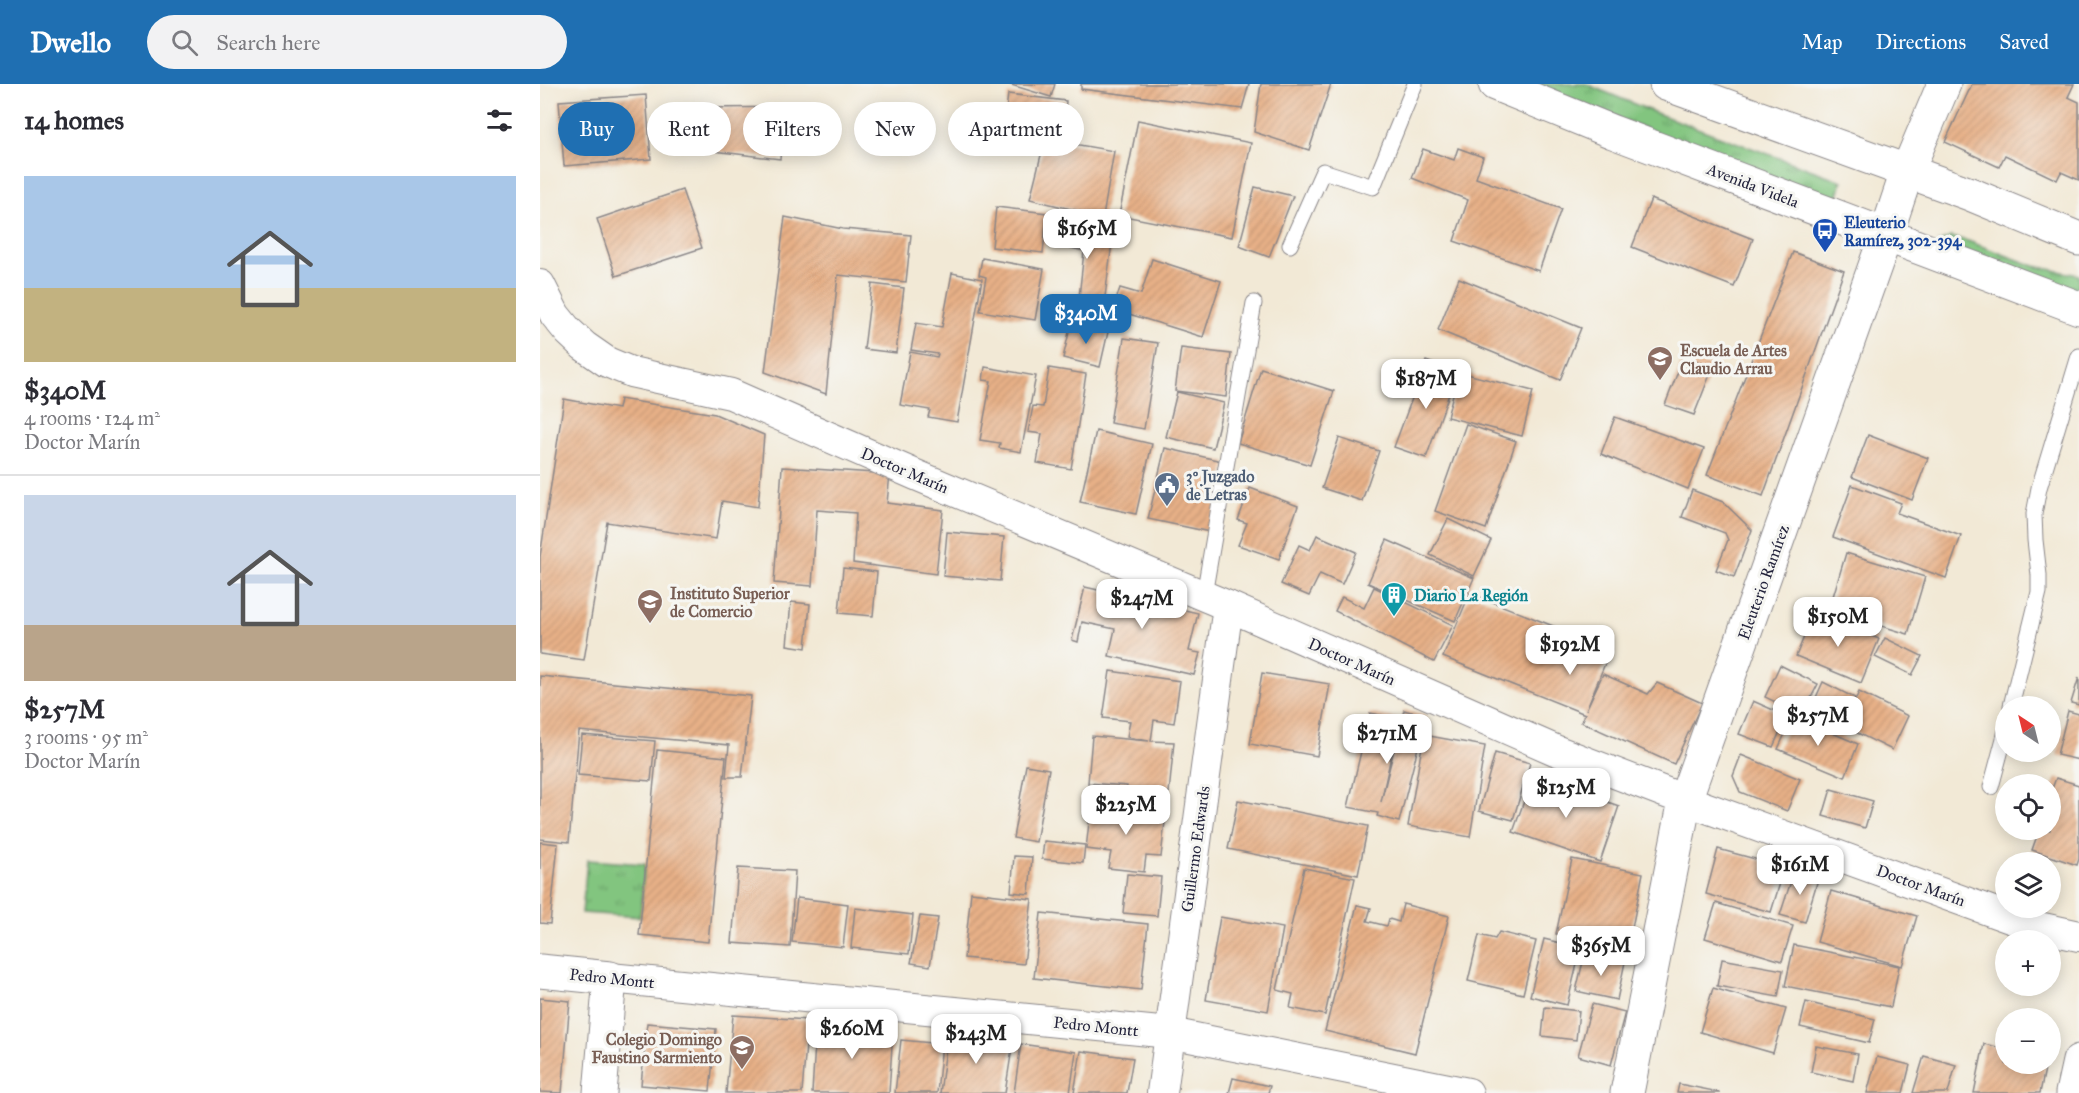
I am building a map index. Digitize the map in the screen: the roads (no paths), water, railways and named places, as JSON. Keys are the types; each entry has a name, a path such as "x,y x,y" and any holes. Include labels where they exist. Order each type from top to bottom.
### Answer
{"street":[{"name":"Avenida Videla","path":"1495,84 1612,132 2079,308"},
{"path":"1666,84 1970,194 2079,239"},
{"name":"Eleuterio Ramírez","path":"1627,1093 1685,800 1907,172 1944,84"},
{"name":"Doctor Marín","path":"540,285 555,315 576,339 607,362 631,372 731,394 916,475 1216,601 1544,746 1685,800 2030,925 2079,936"},
{"name":"Guillermo Edwards","path":"1162,1093 1216,601"},
{"name":"Pedro Montt","path":"540,971 1170,1033 1468,1093"},
{"path":"600,1093 610,978"},
{"path":"2072,1093 2079,1061"}],"lane":[{"path":"1290,245 1323,171 1373,187 1415,84"},
{"path":"1216,601 1254,303"},
{"path":"2014,696 2039,592 2034,514 2039,488 2079,356"},
{"path":"1991,787 1998,762"}],"place":[{"name":"Eleuterio Ramírez, 302-394","path":"1825,254"},
{"name":"Escuela de Artes Claudio Arrau","path":"1660,382"},
{"name":"3º Juzgado de Letras","path":"1167,508"},
{"name":"Diario La Región","path":"1394,618"},
{"name":"Instituto Superior de Comercio","path":"650,625"},
{"name":"Colegio Domingo Faustino Sarmiento","path":"742,1071"}]}
